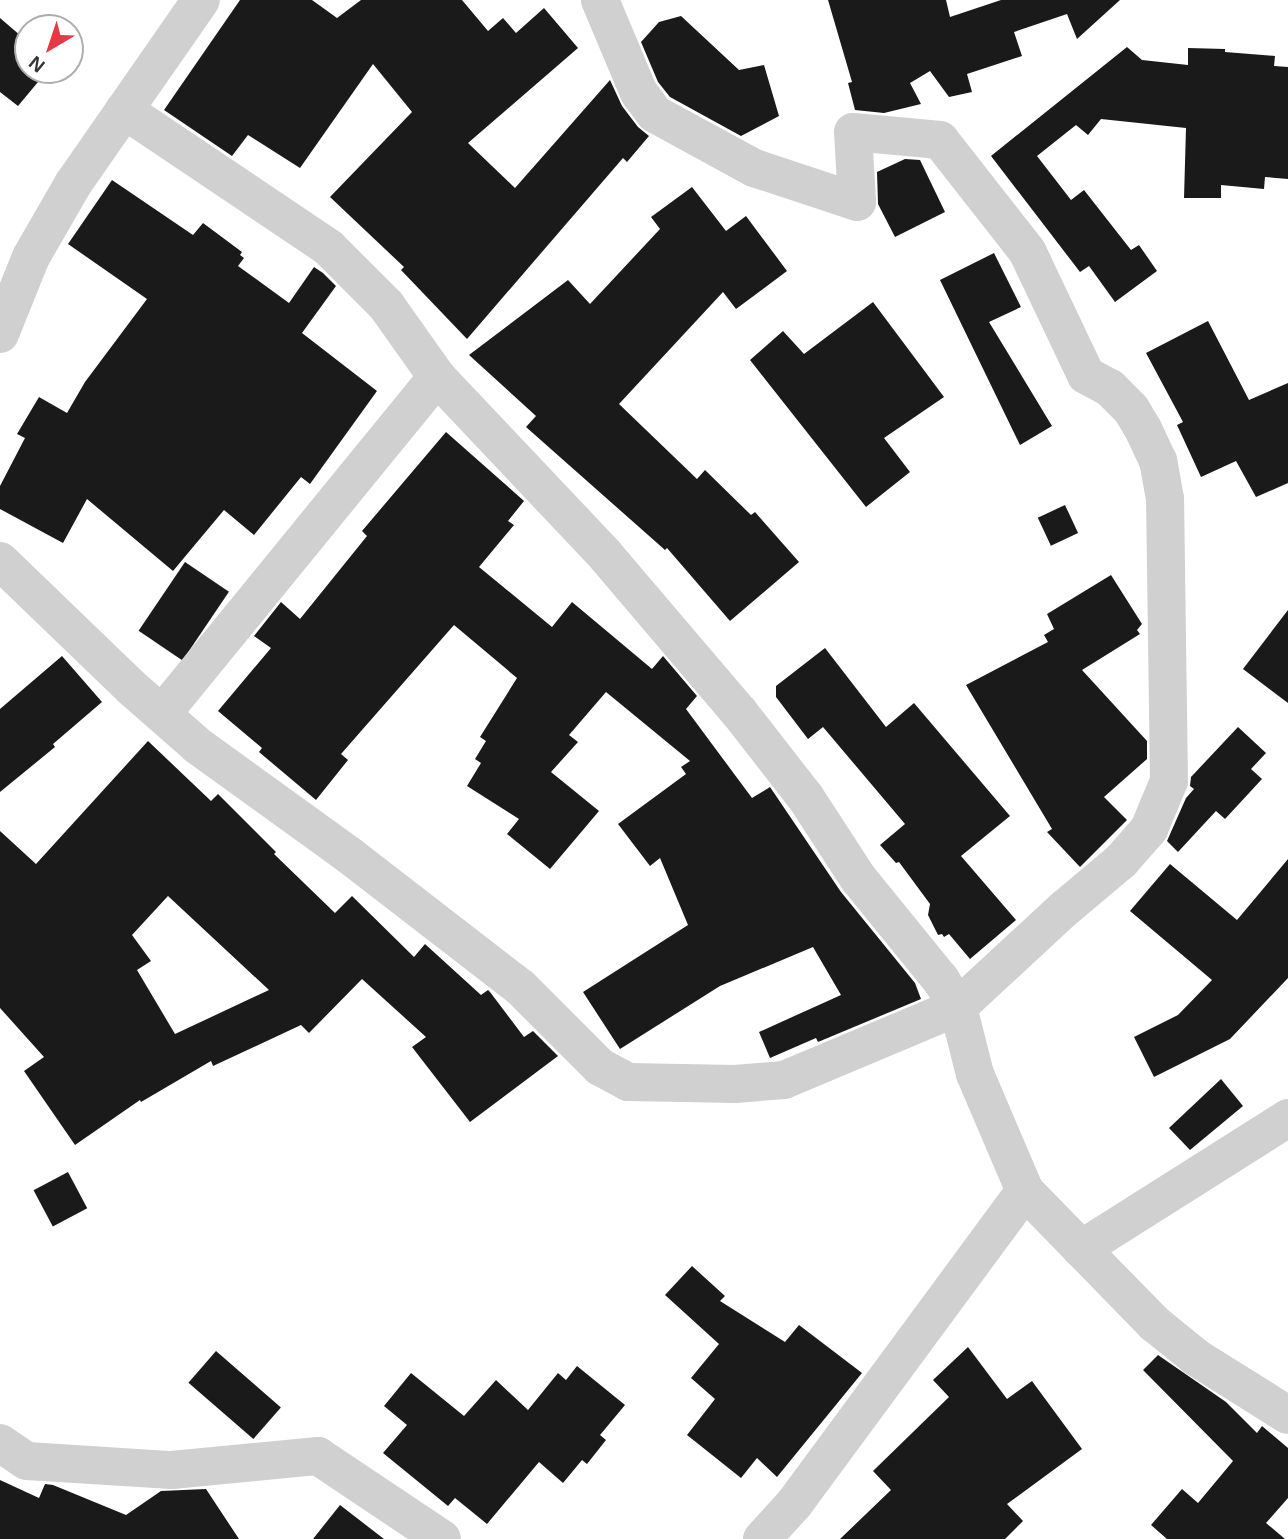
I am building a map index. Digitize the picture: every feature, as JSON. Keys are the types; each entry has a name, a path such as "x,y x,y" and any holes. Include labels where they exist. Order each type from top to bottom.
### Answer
{"street":[{"path":"0,334 31,257 73,184 201,0"},
{"path":"0,561 198,746 349,855 520,987 600,1067 628,1082 735,1084 784,1080 958,1007 1063,909 1121,861 1149,829 1161,806 1169,781 1166,499 1158,461 1131,409 1111,388 1086,375 1027,251 940,140 853,132 858,202 754,168 655,114 639,93 600,0"},
{"path":"124,110 329,248 386,305 436,377 606,556 739,712 806,798 858,878 941,980 958,1007 975,1074 1025,1191 1154,1324 1197,1358 1288,1415"},
{"path":"162,714 436,377"},
{"path":"1081,1248 1288,1118"},
{"path":"762,1539 794,1504 1025,1191"},
{"path":"0,1443 27,1461 172,1470 318,1456 442,1539"}],"building":[{"path":"240,0 312,0 337,18 361,0 462,0 488,31 503,18 516,33 544,8 578,48 468,143 515,188 610,80 622,106 638,127 649,136 627,162 623,158 467,339 401,270 404,267 330,197 412,112 373,64 300,168 248,135 232,156 164,110"},
{"path":"828,0 946,0 950,17 1001,0 1120,0 1077,39 1067,14 1014,32 1022,56 967,74 972,92 949,97 930,71 910,83 921,104 884,113 855,110 848,83 852,82"},
{"path":"681,16 739,70 764,65 779,116 741,136 670,97 658,82 641,42 659,22"},
{"path":"0,18 14,30 14,84 36,84 18,106 0,92"},
{"path":"1127,47 1142,60 1188,65 1188,48 1225,49 1225,52 1275,56 1274,66 1288,67 1288,179 1265,177 1264,189 1221,185 1221,198 1184,198 1186,128 1101,119 1088,135 1076,125 1037,156 1071,200 1084,190 1131,250 1139,245 1157,271 1115,302 1089,266 1080,272 991,156"},
{"path":"905,159 920,160 945,212 895,237 878,204 877,172"},
{"path":"112,180 193,235 203,223 242,252 240,255 244,258 238,266 289,303 314,267 323,273 336,286 302,333 377,391 310,484 301,477 254,535 224,510 173,571 87,499 63,543 0,509 0,486 25,438 17,434 39,397 67,413 85,382 147,299 68,244"},
{"path":"692,187 726,231 746,216 787,271 736,309 723,292 619,404 697,479 705,470 751,515 755,512 799,562 730,621 667,548 665,550 526,427 536,416 469,355 568,280 590,304 660,229 651,217"},
{"path":"994,253 1021,307 989,322 1052,426 1020,445 940,280"},
{"path":"873,302 944,397 884,438 910,472 866,507 750,360 783,331 804,354"},
{"path":"1208,321 1249,400 1288,383 1288,483 1256,497 1236,461 1201,477 1177,425 1183,422 1146,353"},
{"path":"446,432 524,501 508,521 514,525 479,567 552,627 572,602 652,669 663,656 697,696 686,709 752,798 770,787 841,892 915,983 921,999 818,1042 816,1038 770,1058 759,1032 841,995 813,947 720,986 620,1049 583,992 688,925 660,858 650,866 618,824 686,774 681,767 690,761 606,692 569,735 578,742 551,772 599,811 550,869 507,834 519,819 467,786 481,763 475,759 486,741 480,737 517,678 454,625 341,754 348,760 316,800 259,752 262,748 218,711 271,648 254,636 281,602 300,619 367,536 362,531"},
{"path":"1065,505 1078,533 1051,546 1038,518"},
{"path":"185,562 229,592 183,660 139,631"},
{"path":"1111,575 1142,624 1137,630 1140,634 1082,670 1147,741 1147,759 1104,797 1127,820 1080,867 1047,832 1052,829 966,685 1048,642 1044,635 1054,629 1047,614"},
{"path":"1288,610 1288,703 1243,669"},
{"path":"825,648 886,727 914,703 1010,816 961,856 1016,920 970,959 949,934 944,937 942,934 938,935 928,915 930,904 899,862 896,863 880,845 905,824 823,727 808,739 776,697 776,686"},
{"path":"62,656 102,702 53,744 55,747 0,792 0,709"},
{"path":"1238,727 1266,753 1251,769 1262,779 1225,819 1216,811 1178,852 1167,841 1186,798 1194,789 1190,786 1191,777"},
{"path":"148,741 211,801 218,794 276,852 274,854 335,913 352,896 414,957 425,944 481,995 488,990 524,1037 533,1031 558,1056 470,1122 412,1047 426,1037 362,979 309,1033 301,1025 213,1066 211,1061 141,1102 140,1100 75,1145 24,1071 44,1057 0,1008 0,831 36,864","holes":["168,896 269,990 175,1034 137,970 151,961 132,935"]},
{"path":"1288,859 1288,978 1230,1039 1154,1077 1134,1037 1178,1015 1212,980 1130,911 1170,864 1237,920"},
{"path":"1221,1079 1243,1106 1190,1150 1169,1128"},
{"path":"68,1172 87,1208 53,1227 34,1190"},
{"path":"692,1266 725,1296 720,1301 785,1342 799,1325 862,1373 777,1477 757,1458 741,1478 687,1435 715,1399 691,1378 719,1344 665,1295"},
{"path":"968,1347 1007,1399 1032,1381 1082,1449 1007,1504 1023,1521 1005,1539 840,1539 891,1490 873,1471 949,1397 933,1380"},
{"path":"216,1351 281,1407 253,1439 188,1383"},
{"path":"1158,1355 1226,1402 1257,1433 1262,1426 1288,1448 1288,1498 1266,1523 1285,1539 1167,1539 1151,1525 1182,1489 1198,1503 1233,1461 1143,1370"},
{"path":"577,1366 625,1405 600,1435 606,1440 587,1464 582,1460 563,1483 539,1462 487,1524 455,1498 448,1506 383,1453 407,1425 384,1406 411,1373 464,1416 496,1380 528,1410 558,1373 566,1380"},
{"path":"0,1480 39,1498 45,1484 53,1485 126,1515 161,1491 206,1489 239,1539 0,1539"},
{"path":"340,1505 384,1539 313,1539"}]}
